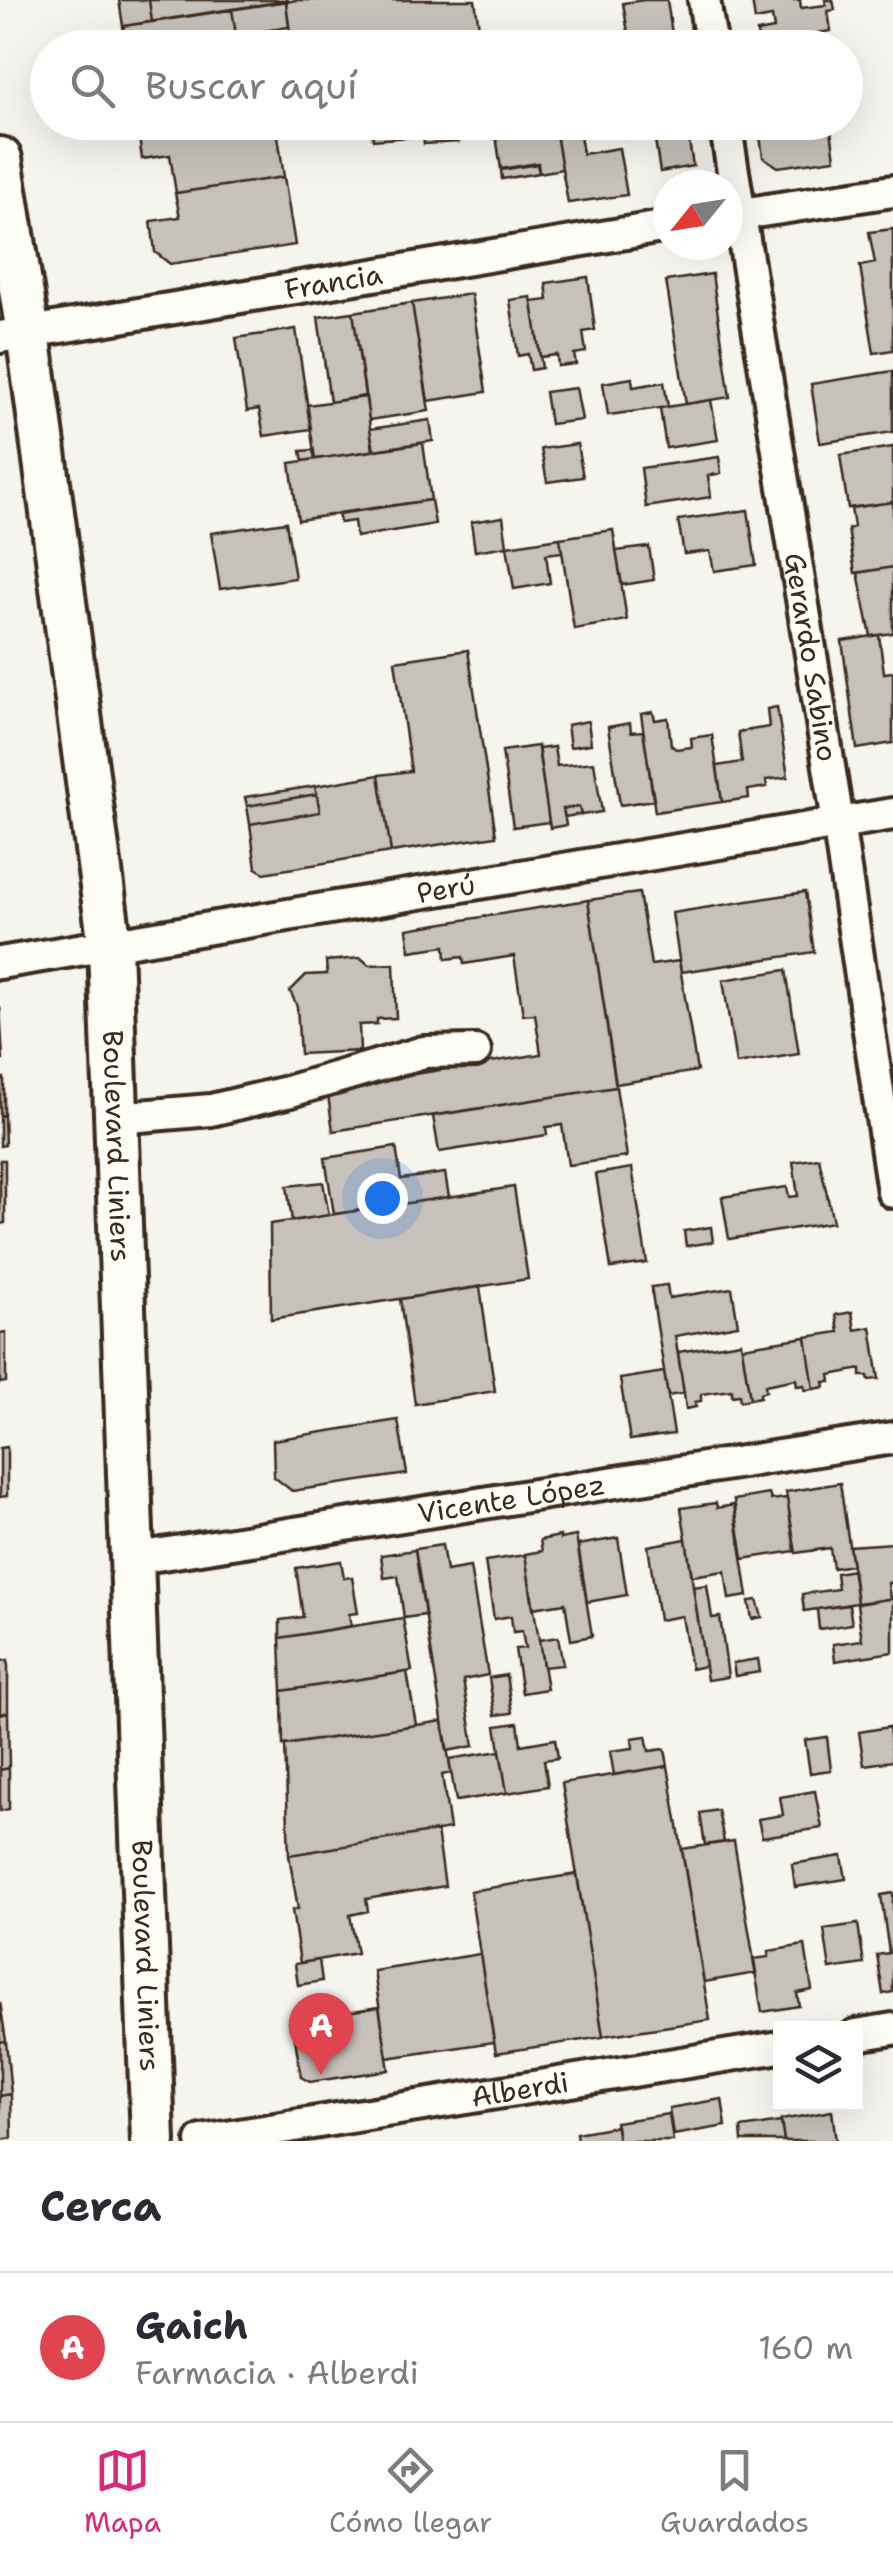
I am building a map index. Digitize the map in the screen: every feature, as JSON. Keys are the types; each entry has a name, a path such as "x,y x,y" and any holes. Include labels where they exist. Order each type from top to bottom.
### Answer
{"main road":[{"name":"Boulevard Liniers","path":"0,159 14,335 110,946 153,2141"}],"street":[{"path":"704,0 709,30"},
{"name":"Gerardo Sabino","path":"727,140 730,170"},
{"path":"743,214 893,191"},
{"name":"Francia","path":"14,335 653,228"},
{"name":"Gerardo Sabino","path":"742,260 838,822 893,1192"},
{"name":"Perú","path":"0,963 893,814"},
{"path":"116,1118 211,1110 424,1052 475,1051"},
{"name":"Vicente López","path":"130,1560 893,1438"},
{"path":"863,2034 893,2028"},
{"name":"Alberdi","path":"202,2141 773,2048"}],"building":[{"path":"119,0 149,0 152,22 123,26"},
{"path":"149,0 287,0 288,1 152,22"},
{"path":"475,0 479,30 290,30 286,2"},
{"path":"667,0 671,30 628,30 623,3"},
{"path":"752,0 800,0 801,8 826,5 825,0 833,0 835,10 828,11 831,30 768,30 774,29 772,17 755,20"},
{"path":"286,1 289,27 235,30 232,9"},
{"path":"232,9 235,30 124,30 123,26"},
{"path":"139,140 279,140 284,177 176,193 170,155 142,159"},
{"path":"424,140 459,140 459,142 424,144"},
{"path":"497,140 557,140 562,169 539,173 538,163 501,169"},
{"path":"557,140 581,140 583,154 619,148 627,195 568,203"},
{"path":"655,140 689,140 693,166 660,170"},
{"path":"761,140 832,140 835,159 778,167 763,157"},
{"path":"537,164 539,173 502,179 501,170"},
{"path":"284,177 295,245 170,264 155,252 151,221 180,217 175,193"},
{"path":"893,229 893,350 874,353 860,266 875,263 869,232"},
{"path":"712,274 730,397 686,404 666,281"},
{"path":"588,277 595,330 583,332 586,352 574,354 576,364 558,366 557,355 540,357 532,302 548,300 546,283"},
{"path":"471,294 486,392 428,401 412,303"},
{"path":"531,297 542,368 531,370 528,354 518,356 510,300"},
{"path":"412,303 429,411 369,420 353,312"},
{"path":"353,312 365,396 330,402 318,317"},
{"path":"296,329 311,429 264,436 259,409 247,411 236,338"},
{"path":"893,371 893,432 820,443 811,384"},
{"path":"632,378 633,387 664,382 668,407 608,415 603,383"},
{"path":"576,388 582,420 550,424 545,392"},
{"path":"366,397 373,451 315,459 307,405"},
{"path":"711,400 718,440 666,448 660,408"},
{"path":"430,420 433,441 374,450 370,429"},
{"path":"423,443 431,500 298,520 290,463"},
{"path":"577,444 583,477 547,482 541,449"},
{"path":"893,447 893,502 848,508 840,455"},
{"path":"313,450 315,459 303,461 301,451"},
{"path":"719,457 721,473 708,476 711,497 646,507 641,468"},
{"path":"431,500 435,524 356,537 354,521 340,523 338,513"},
{"path":"893,502 893,567 855,573 848,529 854,527 851,508"},
{"path":"748,510 756,565 714,571 710,551 684,554 678,520"},
{"path":"503,517 507,546 475,551 471,522"},
{"path":"286,522 295,578 220,589 211,533"},
{"path":"613,530 627,620 574,629 560,538"},
{"path":"560,538 562,552 546,554 550,583 514,589 507,546"},
{"path":"649,547 654,580 622,585 616,551"},
{"path":"893,567 893,633 871,636 858,573"},
{"path":"879,635 884,673 893,672 893,743 857,749 842,641"},
{"path":"468,650 496,836 391,852 379,775 411,771 395,661"},
{"path":"777,707 788,777 766,780 767,787 748,790 749,798 722,802 717,766 742,762 738,732 769,727 767,709"},
{"path":"653,712 655,720 668,718 671,745 676,749 692,747 691,738 712,735 722,802 655,812 641,714"},
{"path":"588,721 591,744 570,747 567,725"},
{"path":"630,723 631,732 643,731 654,800 620,805 608,727"},
{"path":"538,746 549,822 513,827 502,751"},
{"path":"554,747 557,766 594,762 602,812 581,815 579,807 563,809 566,825 550,828 538,749"},
{"path":"379,775 391,852 264,873 256,868 250,824 320,812 315,786"},
{"path":"315,786 317,794 247,806 245,797"},
{"path":"317,794 320,812 250,824 247,806"},
{"path":"579,807 581,814 565,817 563,809"},
{"path":"805,892 814,952 681,972 672,913"},
{"path":"639,893 651,965 679,961 697,1071 616,1084 588,900"},
{"path":"588,900 616,1087 333,1131 327,1088 541,1054 535,1014 523,1015 514,956 464,964 463,957 446,959 445,946 410,951 407,929"},
{"path":"361,958 369,965 394,964 396,1018 359,1025 360,1051 300,1054 297,1006 290,991 306,975 327,974 326,961"},
{"path":"786,970 799,1054 736,1064 723,980"},
{"path":"0,1006 3,1060 0,1060"},
{"path":"4,1078 4,1115 0,1116 0,1079"},
{"path":"616,1087 627,1157 568,1165 562,1125 546,1127 547,1135 439,1152 433,1116"},
{"path":"4,1115 5,1145 0,1146 0,1116"},
{"path":"396,1147 401,1179 445,1173 449,1197 334,1214 325,1158"},
{"path":"819,1158 833,1222 729,1239 722,1197 787,1187 789,1197 798,1196 793,1162"},
{"path":"0,1160 5,1160 5,1223 0,1224"},
{"path":"632,1168 647,1263 611,1268 596,1174"},
{"path":"323,1182 329,1215 292,1221 287,1186"},
{"path":"514,1187 528,1279 271,1319 270,1224"},
{"path":"711,1227 713,1242 686,1246 684,1231"},
{"path":"667,1285 669,1298 732,1288 738,1325 675,1336 684,1393 668,1396 651,1287"},
{"path":"480,1287 495,1391 415,1404 400,1299"},
{"path":"852,1312 855,1330 871,1327 879,1379 861,1376 861,1369 830,1375 831,1382 814,1389 806,1337 839,1332 836,1315"},
{"path":"6,1332 6,1382 0,1383 0,1333"},
{"path":"806,1337 814,1389 797,1386 796,1379 765,1385 766,1391 760,1397 750,1399 742,1347"},
{"path":"741,1342 750,1399 740,1401 739,1395 732,1396 732,1390 701,1394 696,1407 686,1409 678,1352"},
{"path":"664,1372 674,1434 630,1440 620,1379"},
{"path":"398,1420 407,1474 292,1491 274,1477 273,1440"},
{"path":"7,1447 7,1496 0,1497 0,1448"},
{"path":"840,1483 852,1565 833,1568 830,1548 796,1553 786,1492"},
{"path":"769,1494 771,1500 787,1498 795,1551 743,1559 734,1500"},
{"path":"716,1503 717,1508 734,1505 748,1596 729,1599 725,1571 692,1576 681,1508"},
{"path":"576,1536 592,1636 571,1640 565,1603 533,1608 525,1554 542,1551 540,1540"},
{"path":"618,1538 627,1595 587,1602 578,1545"},
{"path":"686,1539 705,1666 691,1669 682,1616 659,1620 648,1546"},
{"path":"893,1543 890,1599 857,1603 849,1546"},
{"path":"442,1545 446,1571 470,1567 488,1675 463,1680 474,1746 447,1751 415,1549"},
{"path":"415,1550 425,1615 404,1618 398,1576 384,1578 381,1555"},
{"path":"525,1555 547,1689 522,1693 515,1649 525,1648 522,1631 513,1632 511,1616 494,1619 485,1561"},
{"path":"341,1561 344,1578 352,1577 358,1613 349,1614 351,1626 280,1638 280,1620 303,1617 296,1568"},
{"path":"853,1570 857,1603 804,1611 802,1594 838,1589 836,1573"},
{"path":"707,1585 712,1618 720,1617 728,1677 707,1680 693,1587"},
{"path":"893,1598 893,1652 835,1661 833,1644 862,1640 857,1604"},
{"path":"757,1600 762,1617 752,1619 749,1601"},
{"path":"849,1605 852,1624 819,1629 817,1609"},
{"path":"403,1618 412,1671 282,1691 280,1638"},
{"path":"558,1637 563,1665 543,1667 539,1640"},
{"path":"758,1659 760,1672 735,1676 733,1663"},
{"path":"8,1660 8,1712 0,1714 0,1661"},
{"path":"407,1672 416,1725 283,1745 282,1691"},
{"path":"506,1675 512,1713 495,1715 489,1678"},
{"path":"8,1712 9,1768 0,1770 0,1714"},
{"path":"443,1721 451,1773 442,1775 450,1829 289,1855 285,1745"},
{"path":"518,1723 521,1745 555,1739 558,1758 544,1760 548,1786 507,1793 496,1726"},
{"path":"889,1727 893,1761 864,1765 859,1732"},
{"path":"646,1736 649,1751 665,1749 668,1766 614,1775 610,1751 633,1748 632,1738"},
{"path":"827,1737 831,1770 810,1773 805,1740"},
{"path":"500,1751 507,1793 456,1801 449,1759"},
{"path":"668,1766 710,2020 603,2036 562,1783"},
{"path":"9,1768 9,1809 0,1811 0,1770"},
{"path":"815,1791 822,1828 762,1837 758,1819 783,1815 780,1797"},
{"path":"718,1810 724,1842 705,1845 700,1813"},
{"path":"437,1831 445,1886 366,1899 368,1911 350,1915 357,1953 300,1963 292,1910 298,1909 289,1855"},
{"path":"734,1841 756,1973 704,1982 682,1849"},
{"path":"842,1856 846,1879 795,1887 792,1864"},
{"path":"577,1874 603,2037 496,2053 470,1891"},
{"path":"893,1893 893,1992 883,1994 877,1955 889,1953 881,1895"},
{"path":"858,1924 864,1964 830,1969 824,1929"},
{"path":"805,1945 812,1990 797,1993 799,2006 762,2012 753,1959 769,1957 769,1951"},
{"path":"480,1954 494,2042 387,2058 374,1971"},
{"path":"319,1960 322,1981 298,1985 295,1964"},
{"path":"0,2002 6,2041 0,2042"},
{"path":"379,2007 389,2070 310,2082 301,2077 294,2032 302,2019"},
{"path":"6,2041 11,2094 0,2096 0,2042"},
{"path":"11,2094 12,2138 0,2140 0,2096"},
{"path":"722,2099 726,2126 673,2135 669,2108"},
{"path":"832,2111 836,2141 784,2141 781,2120"},
{"path":"669,2114 673,2141 618,2141 615,2122"},
{"path":"781,2122 784,2141 742,2141 741,2128"},
{"path":"616,2126 618,2141 577,2141 576,2133"}],"place":[{"name":"Gaich","path":"321,2075"}]}
